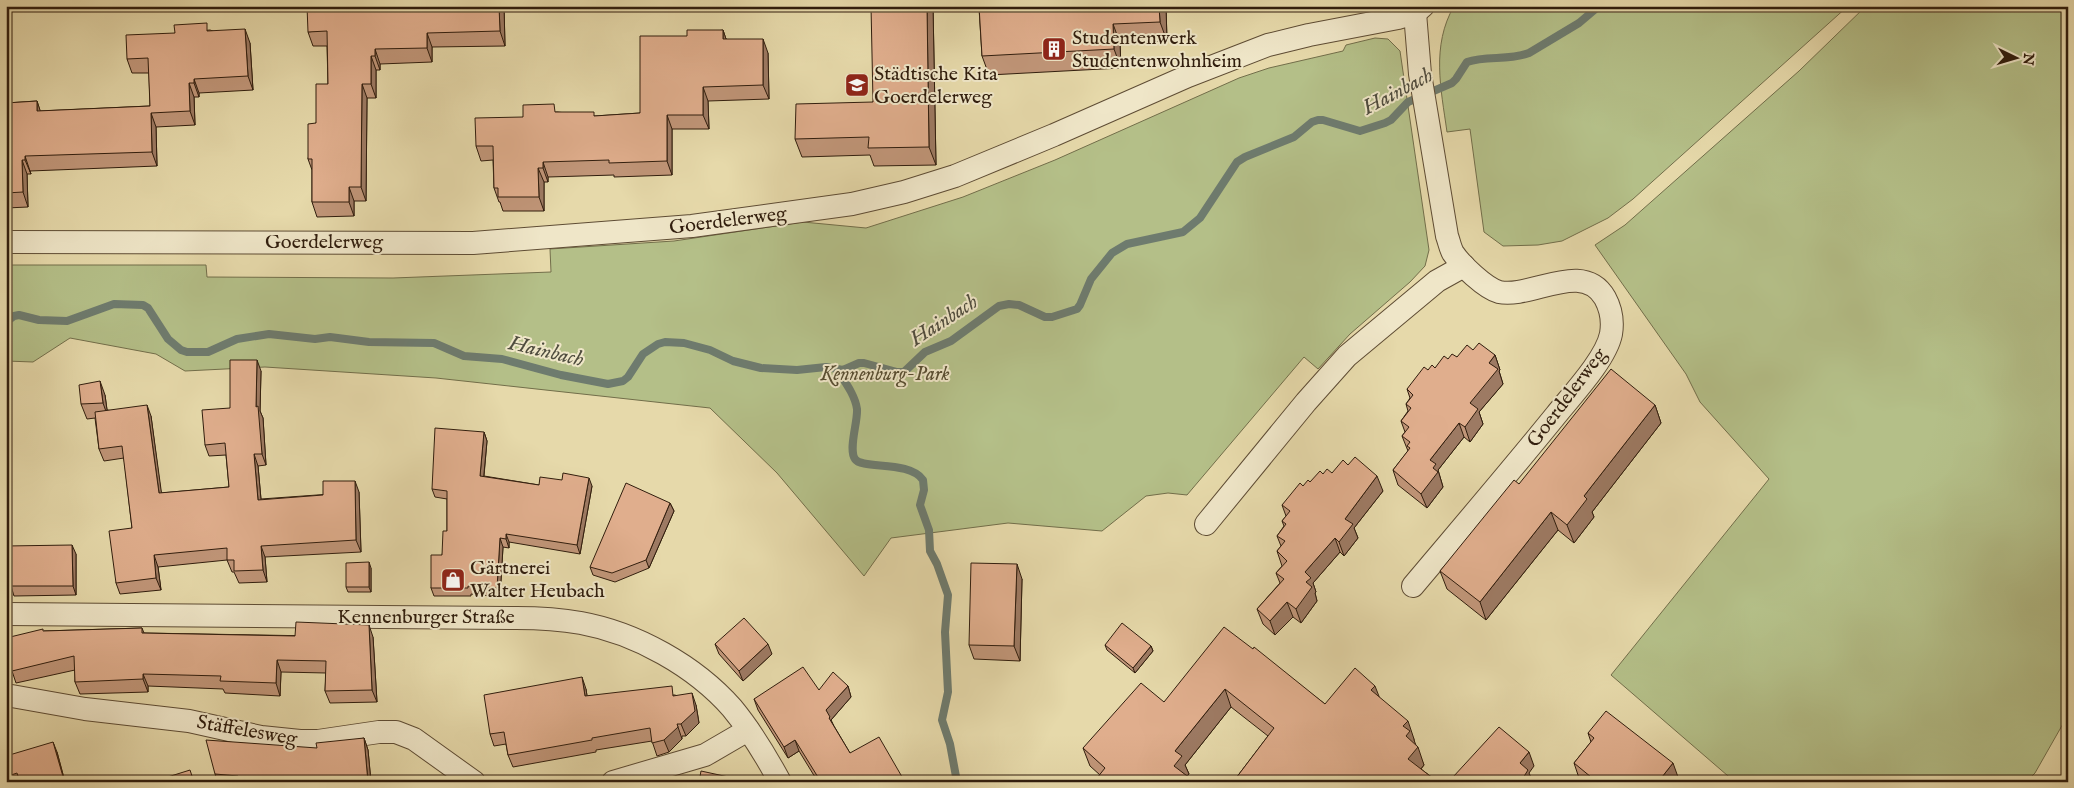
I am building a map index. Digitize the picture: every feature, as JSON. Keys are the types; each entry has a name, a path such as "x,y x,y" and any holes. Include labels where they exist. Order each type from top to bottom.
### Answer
{"street":[{"name":"Goerdelerweg","path":"6,242 473,243 692,226 852,204 904,192 955,176 1188,76 1268,45 1398,18 1419,10 1420,74 1447,236 1453,253 1464,266 1485,284 1499,292 1515,292 1566,281 1585,282 1594,286 1602,292 1610,307 1612,327 1602,356 1581,384 1413,586"},
{"path":"1206,524 1306,402 1347,356 1437,281 1464,266"},
{"name":"Kennenburger Straße","path":"6,614 516,618 574,622 614,632 649,648 675,662 720,696 748,730 780,782"},
{"name":"Stäffelesweg","path":"6,695 85,709 189,721 281,740 309,742 379,732 396,732 414,739 474,782"},
{"path":"613,782 698,757 716,750 748,730"}],"green space":[{"path":"1454,6 1848,6 1633,199 1608,218 1562,241 1538,245 1503,246 1484,232 1470,129 1447,132 1441,84 1440,52 1442,37"},
{"path":"1866,6 2068,6 2068,715 2035,773 2026,782 1735,782 1611,675 1769,479 1700,402 1686,374 1595,245 1625,225 1799,71"},
{"name":"Kennenburg-Park","path":"1375,38 1388,39 1400,51 1429,250 1425,266 1410,282 1350,334 1318,369 1304,357 1187,495 1168,493 1146,496 1102,531 1008,523 891,538 864,576 777,473 710,408 436,378 265,367 185,371 156,354 70,338 33,362 6,361 6,265 206,265 207,277 393,278 551,272 550,249 674,241 803,222 866,228 963,197 1055,160 1239,78 1269,68 1343,51 1346,45"}],"building":[{"path":"307,6 499,6 500,31 427,33 427,48 375,49 375,56 371,56 371,84 362,84 361,187 349,187 349,202 312,202 312,159 308,159 308,124 316,123 316,84 328,84 327,31 308,32"},
{"name":"Städtische Kita Goerdelerweg","path":"871,6 927,6 929,147 868,148 869,137 795,139 796,104 873,102"},
{"path":"979,6 1159,6 1160,22 1113,24 1114,49 982,56"},
{"path":"207,23 207,31 245,29 248,76 194,79 194,83 189,83 190,111 151,113 152,152 25,156 25,160 22,160 23,192 6,193 6,103 37,101 37,111 150,106 148,58 127,59 126,35 175,33 174,25"},
{"path":"687,30 723,30 723,39 763,39 763,85 703,87 703,115 667,115 667,161 609,163 609,160 543,162 543,168 538,168 539,197 498,197 498,188 494,188 493,146 476,146 475,118 523,117 523,105 554,104 555,112 594,112 594,116 640,113 640,36 687,36"},
{"path":"1479,343 1495,355 1489,363 1498,369 1470,403 1478,409 1465,427 1459,423 1430,460 1436,464 1433,468 1438,472 1421,494 1393,470 1410,448 1407,446 1410,442 1402,436 1409,427 1401,421 1411,408 1406,404 1413,395 1407,389 1424,367 1428,370 1432,365 1435,368 1444,356 1448,359 1452,354 1457,357 1467,345 1473,350"},
{"path":"230,360 257,360 256,407 258,406 262,454 254,454 258,500 323,495 323,481 355,481 356,540 261,546 263,570 234,571 234,560 227,560 227,548 154,555 156,578 116,583 109,531 132,528 122,446 99,449 95,412 147,405 159,493 229,487 225,443 205,445 202,410 230,408"},
{"path":"1611,369 1655,405 1584,496 1587,499 1567,525 1551,512 1480,602 1440,571 1514,480 1519,484"},
{"path":"100,381 103,403 81,404 79,385"},
{"path":"435,428 484,432 480,476 539,485 540,477 562,480 563,473 589,478 577,545 506,534 506,539 500,538 497,588 468,586 468,588 431,588 431,555 442,555 443,531 447,531 447,491 432,489"},
{"path":"1355,457 1377,476 1345,519 1353,524 1339,542 1335,538 1305,572 1311,578 1306,582 1312,587 1296,609 1287,602 1270,621 1257,609 1284,579 1276,573 1287,561 1277,551 1285,541 1277,536 1286,524 1282,521 1290,511 1282,505 1300,483 1303,486 1308,480 1310,482 1320,471 1323,474 1327,469 1332,473 1343,460 1348,465"},
{"path":"626,483 670,503 646,560 612,573 590,567"},
{"path":"72,545 73,586 11,586 11,569 6,570 6,546"},
{"path":"369,562 369,587 346,587 346,563"},
{"path":"971,563 1017,564 1014,646 969,645"},
{"path":"744,618 768,644 739,671 715,644"},
{"path":"296,622 369,625 372,690 325,691 326,661 277,660 276,683 220,681 221,676 143,674 143,679 75,682 74,656 12,671 6,651 6,638 43,629 43,631 142,628 142,633 295,636"},
{"path":"1122,623 1151,646 1133,668 1105,645"},
{"path":"1224,627 1253,649 1254,647 1325,704 1355,668 1375,686 1371,690 1408,721 1403,726 1410,731 1406,736 1418,747 1408,759 1434,779 1431,782 1233,782 1274,728 1225,689 1175,751 1182,756 1174,766 1195,782 1102,782 1097,778 1105,768 1083,748 1141,683 1164,702"},
{"path":"803,667 819,690 833,672 848,686 826,710 850,753 879,737 905,782 821,782 795,740 784,747 754,699"},
{"path":"582,677 585,696 672,686 673,696 692,693 695,711 681,724 677,724 678,727 664,740 652,743 650,728 508,755 504,732 490,734 484,695"},
{"path":"1606,711 1673,763 1658,782 1597,782 1574,763 1594,738 1588,733"},
{"path":"1499,727 1529,752 1520,763 1528,770 1523,778 1528,782 1459,782 1453,777"},
{"path":"364,738 368,782 239,782 238,776 215,774 206,740 317,748 316,743"},
{"path":"53,742 64,780 60,782 20,782 17,773 11,775 6,756"},
{"path":"190,770 194,782 155,782 155,781"},
{"path":"701,771 747,781 747,782 699,782"},
{"path":"420,778 420,782 390,782"}],"waterway":[{"name":"Hainbach","path":"6,322 19,315 39,320 67,321 114,304 143,305 148,308 168,339 181,350 187,352 208,352 237,339 269,334 315,339 330,337 369,342 434,343 464,356 502,359 561,375 608,384 623,381 628,377 643,354 658,344 665,342 684,343 710,350 733,361 761,368 797,370 826,367 843,370 859,363 864,363 897,372 904,372 925,352 951,341 999,306 1019,305 1045,317 1052,317 1077,309 1091,279 1112,253 1127,244 1183,232 1200,218 1237,162 1245,157 1294,137 1312,122 1318,120 1360,131 1385,123 1391,120 1408,102 1452,83 1467,62 1514,57 1529,53 1579,23 1599,6"},
{"path":"838,371 847,384 857,409 852,449 855,459 867,464 907,470 923,480 924,490 920,505 929,530 930,551 937,564 948,595 945,632 948,692 942,720 950,744 957,782"}],"place":[{"name":"Studentenwerk Studentenwohnheim","path":"1054,49"},
{"name":"Städtische Kita Goerdelerweg","path":"857,85"},
{"name":"Gärtnerei Walter Heubach","path":"453,580"}]}
